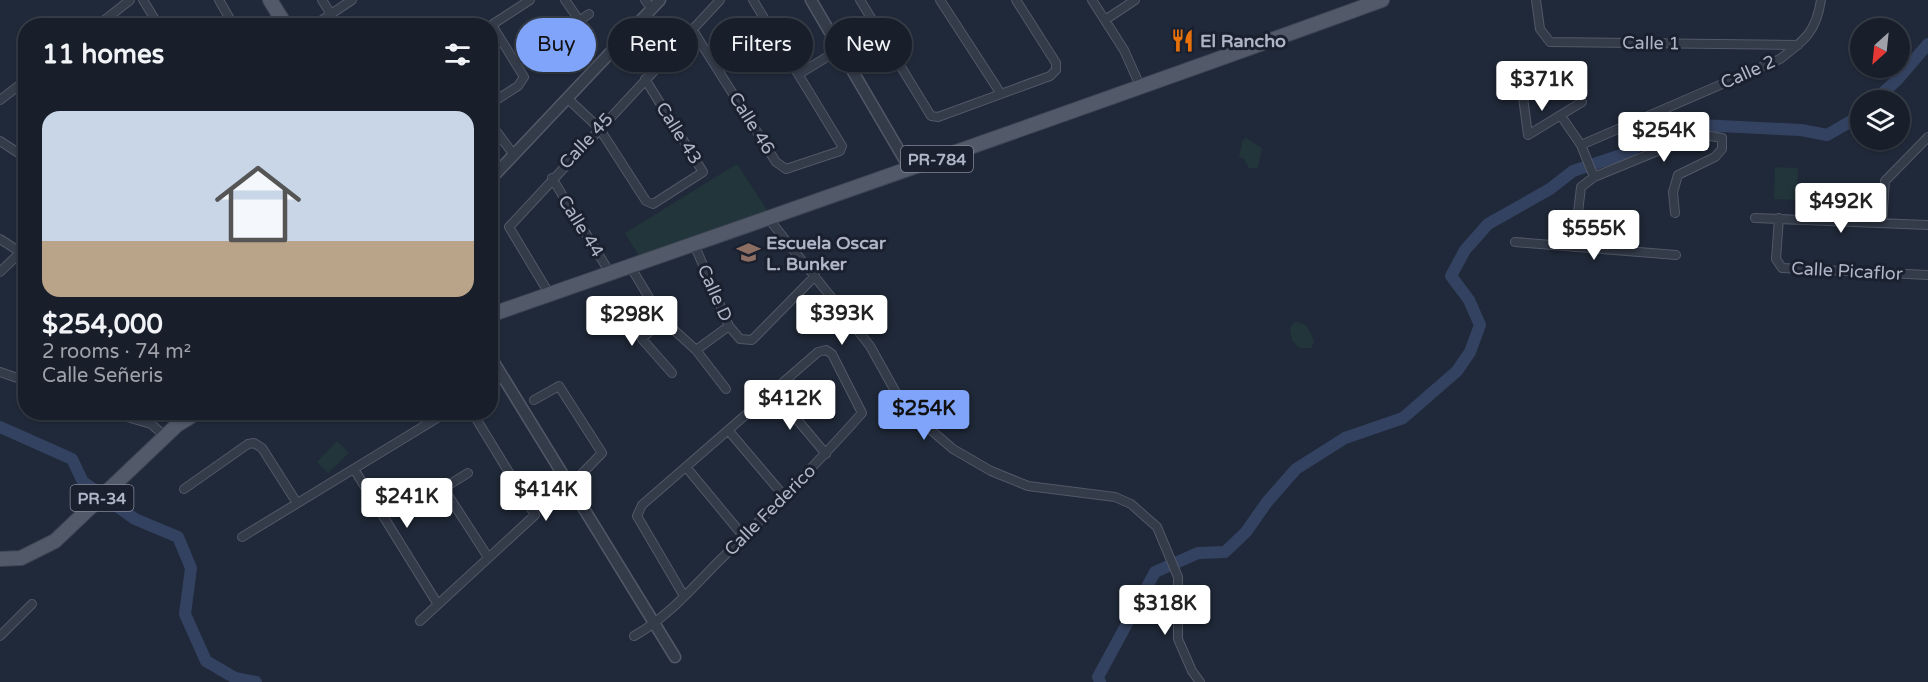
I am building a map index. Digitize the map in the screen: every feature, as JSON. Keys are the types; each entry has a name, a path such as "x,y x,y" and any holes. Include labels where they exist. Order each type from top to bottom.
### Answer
{"main road":[{"path":"270,0 281,18"},
{"name":"PR-784","path":"498,312 910,170 1074,108 1141,88 1382,0"},
{"name":"PR-34","path":"0,558 21,558 68,532 165,436 185,420"}],"street":[{"path":"107,18 130,0"},
{"path":"143,0 154,18"},
{"path":"219,0 229,18"},
{"path":"322,0 331,14"},
{"path":"325,18 352,0"},
{"path":"498,21 530,0"},
{"path":"565,0 578,18"},
{"path":"498,172 567,98 648,4 660,0"},
{"name":"Calle 45","path":"698,23 720,0"},
{"name":"Calle 46","path":"698,38 776,162 786,168 840,151 842,146 753,0"},
{"path":"811,0 825,24"},
{"path":"860,0 871,18"},
{"path":"940,0 1001,94"},
{"path":"904,72 931,116 938,117 1050,76 1056,70 1056,63 1016,0"},
{"path":"1092,0 1124,50 1141,88"},
{"path":"1106,20 1135,0"},
{"name":"Calle 1","path":"1536,0 1540,29 1550,42 1798,45"},
{"name":"Calle 2","path":"1581,145 1780,59 1798,45 1817,23 1821,0"},
{"path":"582,18 589,14"},
{"path":"498,37 524,77 518,86 498,99"},
{"path":"799,74 825,59"},
{"name":"Calle 45","path":"550,295 509,227 652,72"},
{"path":"853,72 910,170"},
{"name":"Calle 43","path":"567,98 598,128 646,201 653,204 703,172 645,79"},
{"path":"1521,82 1528,135 1582,102"},
{"path":"0,100 18,86"},
{"path":"1561,116 1581,145 1592,174"},
{"path":"498,134 514,155"},
{"path":"1574,247 1581,187 1592,174 1699,134 1722,138 1722,149 1715,157 1678,175 1673,192 1675,213"},
{"path":"1881,223 1885,181 1928,137"},
{"path":"0,141 18,153"},
{"name":"Calle 44","path":"552,178 610,273"},
{"path":"1826,220 1827,190"},
{"path":"768,218 870,346 904,407 953,449 991,471 1028,486 1114,497 1131,504 1157,527 1178,577 1178,639 1192,671 1200,682"},
{"path":"1755,218 1928,225"},
{"name":"Calle Picaflor","path":"1779,218 1776,259 1782,268 1928,275"},
{"path":"0,238 18,247"},
{"path":"1515,242 1676,255"},
{"name":"Calle D","path":"694,244 729,326 740,339 752,340 815,276"},
{"path":"0,272 18,254"},
{"path":"630,266 662,319 696,350 726,389"},
{"path":"662,319 642,339 672,373"},
{"path":"696,350 729,326"},
{"name":"Calle Federico","path":"634,636 654,625 684,596 826,454 862,413 832,354 826,350 818,352 642,505 637,516 684,596"},
{"path":"498,368 675,657"},
{"path":"0,372 18,378"},
{"path":"498,379 503,376"},
{"path":"534,400 559,386 602,453 570,486"},
{"path":"773,391 826,454"},
{"path":"137,420 151,424 165,436"},
{"path":"242,537 434,420"},
{"path":"420,621 535,514 477,420"},
{"path":"728,430 784,496"},
{"path":"184,489 248,444 254,443 262,448 297,503"},
{"path":"686,467 744,537"},
{"path":"354,469 437,603"},
{"path":"416,505 468,473"},
{"path":"444,489 488,557"},
{"path":"0,636 32,603"}],"green space":[{"path":"1246,138 1262,148 1258,168 1249,168 1244,159 1239,157 1241,142"},
{"path":"737,164 769,213 639,256 625,233"},
{"path":"1775,167 1798,168 1797,200 1774,199"},
{"path":"1294,322 1302,323 1309,330 1314,342 1311,348 1299,348 1292,341 1290,328"},
{"path":"337,441 349,453 328,473 317,462"}],"waterway":[{"path":"1886,90 1928,44"},
{"path":"1100,682 1098,677 1155,572 1198,553 1225,552 1246,532 1267,502 1296,469 1345,438 1403,418 1457,371 1470,352 1480,325 1469,300 1451,276 1465,250 1488,224 1550,189 1573,171 1630,152 1653,133 1699,125 1801,130 1827,135 1850,122"},
{"path":"0,427 72,459 83,482 135,519 178,537 191,568 185,614 206,661 235,678 256,682"}],"place":[{"name":"El Rancho","path":"1182,41"},
{"name":"Escuela Oscar L. Bunker","path":"748,253"}]}
